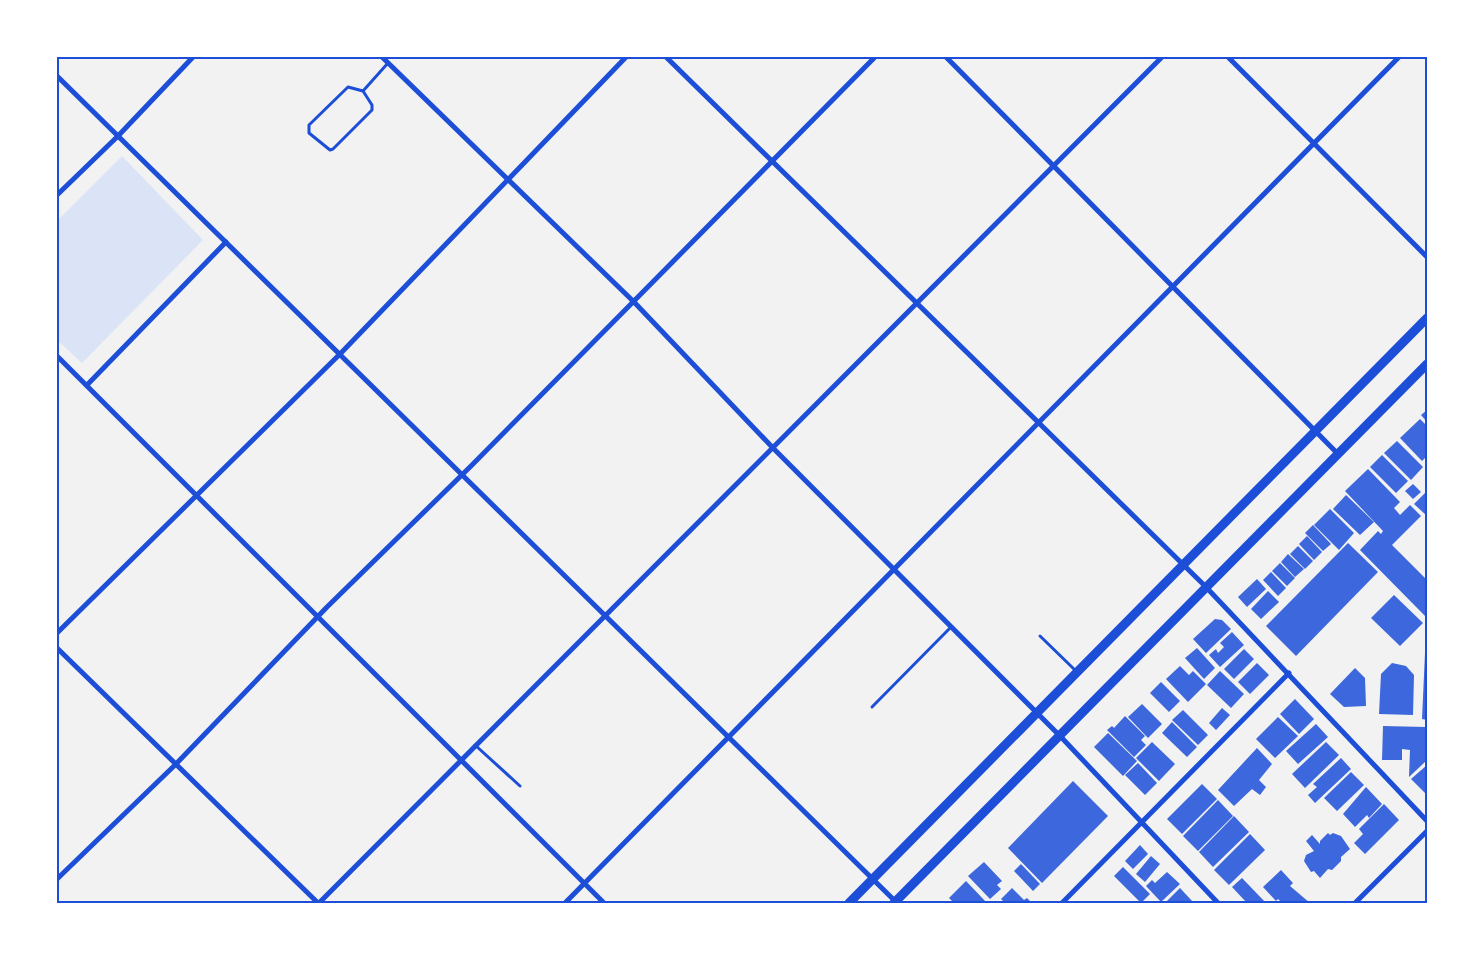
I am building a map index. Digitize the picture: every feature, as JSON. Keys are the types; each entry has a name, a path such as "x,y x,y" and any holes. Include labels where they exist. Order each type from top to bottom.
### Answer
{"main road":[{"path":"849,903 1038,714 1182,564 1427,318"},
{"path":"895,902 1061,737 1205,586 1427,364"}],"street":[{"path":"56,196 118,136 194,56"},
{"path":"381,56 634,302 773,448 1061,737 1218,903"},
{"path":"56,634 341,353 627,56"},
{"path":"665,56 1205,586 1427,821"},
{"path":"56,880 175,765 318,616 462,475 876,56"},
{"path":"945,56 1338,454"},
{"path":"56,647 318,903 474,745 917,305 1163,56"},
{"path":"1227,56 1427,257"},
{"path":"565,903 726,737 894,571 1174,288 1400,56"},
{"path":"56,75 341,353 604,617 895,902"},
{"path":"87,385 226,242"},
{"path":"56,355 198,494 604,903"},
{"path":"1062,903 1289,673"},
{"path":"1355,903 1427,831"}],"lane":[{"path":"363,91 388,63"},
{"path":"352,87 363,91 372,105 372,110 333,149 327,149 309,133 309,125 344,89 352,87"},
{"path":"872,707 951,627"},
{"path":"1040,636 1078,672"},
{"path":"474,745 520,786"}],"shaded area":[{"path":"122,156 203,240 82,363 56,339 56,222"}],"building":[{"path":"1427,410 1427,422 1421,415"},
{"path":"1420,419 1427,426 1427,456 1422,461 1400,438"},
{"path":"1397,441 1423,467 1411,480 1384,453"},
{"path":"1382,455 1408,481 1396,493 1370,467"},
{"path":"1368,469 1400,502 1394,508 1400,515 1410,505 1421,516 1392,545 1427,580 1427,618 1360,550 1378,531 1381,534 1383,531 1345,491"},
{"path":"1413,484 1421,492 1413,499 1405,491"},
{"path":"1427,491 1427,516 1414,504"},
{"path":"1346,495 1374,522 1360,535 1333,509"},
{"path":"1330,509 1354,533 1339,550 1314,525"},
{"path":"1313,525 1331,544 1323,551 1305,533"},
{"path":"1307,536 1322,552 1314,560 1299,544"},
{"path":"1348,543 1378,572 1296,656 1266,626"},
{"path":"1298,546 1313,561 1305,569 1290,554"},
{"path":"1288,554 1304,569 1295,577 1281,562"},
{"path":"1280,563 1295,578 1287,586 1272,571"},
{"path":"1271,572 1286,588 1278,596 1263,580"},
{"path":"1257,579 1266,589 1247,607 1238,597"},
{"path":"1268,591 1279,602 1261,619 1251,609"},
{"path":"1394,595 1423,623 1400,646 1371,618"},
{"path":"1215,619 1222,620 1231,629 1206,653 1193,639"},
{"path":"1232,632 1244,645 1220,667 1209,655 1216,649 1218,653 1224,647 1220,643"},
{"path":"1197,648 1215,668 1204,679 1185,658"},
{"path":"1244,649 1254,659 1234,679 1224,669"},
{"path":"1425,653 1427,653 1427,720 1422,719"},
{"path":"1257,663 1269,675 1250,694 1238,682"},
{"path":"1392,663 1406,666 1414,675 1413,715 1379,714 1381,674"},
{"path":"1180,666 1189,675 1193,671 1206,684 1188,702 1166,679"},
{"path":"1355,668 1365,678 1366,706 1344,707 1330,694"},
{"path":"1220,671 1244,694 1231,708 1207,685"},
{"path":"1161,682 1180,701 1169,712 1150,693"},
{"path":"1295,699 1314,719 1299,734 1280,714"},
{"path":"1142,704 1162,724 1148,738 1128,717"},
{"path":"1222,708 1230,715 1216,730 1209,723"},
{"path":"1183,710 1208,735 1198,745 1172,720"},
{"path":"1125,716 1145,736 1141,740 1146,745 1134,757 1107,730 1112,726 1114,728"},
{"path":"1278,717 1298,736 1275,758 1256,739"},
{"path":"1172,722 1197,747 1187,757 1162,733"},
{"path":"1316,724 1328,737 1298,764 1286,751"},
{"path":"1383,726 1426,727 1425,762 1409,777 1410,750 1402,749 1402,760 1382,760"},
{"path":"1108,733 1137,761 1123,776 1094,747"},
{"path":"1152,742 1175,764 1159,781 1136,758"},
{"path":"1326,742 1339,755 1305,788 1292,774"},
{"path":"1257,748 1272,764 1259,780 1266,787 1260,795 1252,789 1234,806 1218,790"},
{"path":"1341,758 1351,769 1315,803 1308,795 1317,787 1313,784"},
{"path":"1138,763 1157,783 1145,795 1125,775"},
{"path":"1427,765 1427,795 1411,779"},
{"path":"1351,772 1364,785 1337,811 1324,798"},
{"path":"1073,781 1108,816 1042,883 1008,848"},
{"path":"1202,784 1217,799 1182,834 1167,819"},
{"path":"1366,787 1382,804 1369,818 1367,815 1355,827 1343,814"},
{"path":"1218,800 1233,816 1198,851 1183,836"},
{"path":"1384,804 1399,820 1365,854 1354,843 1363,834 1359,829"},
{"path":"1234,816 1249,832 1213,867 1199,852"},
{"path":"1328,833 1341,836 1350,849 1341,857 1341,861 1332,870 1328,869 1320,878 1314,871 1311,872 1304,861 1306,855 1314,851 1306,841 1312,835 1320,844 1320,841"},
{"path":"1250,834 1265,850 1229,885 1214,870"},
{"path":"1140,845 1148,854 1133,869 1125,861"},
{"path":"1151,856 1160,864 1145,882 1136,874"},
{"path":"984,862 1002,881 997,885 1001,889 990,899 968,876"},
{"path":"1021,864 1040,884 1033,891 1014,871"},
{"path":"1123,867 1150,894 1141,903 1114,876"},
{"path":"1281,870 1293,883 1290,886 1310,903 1282,903 1278,899 1276,901 1263,887"},
{"path":"1167,872 1180,884 1161,902 1146,886 1152,880 1155,883"},
{"path":"1242,878 1266,903 1247,903 1232,887"},
{"path":"966,881 987,903 954,903 949,898"},
{"path":"1012,888 1024,900 1027,898 1032,903 1005,903 1001,899"},
{"path":"1180,888 1192,903 1165,903"}]}
